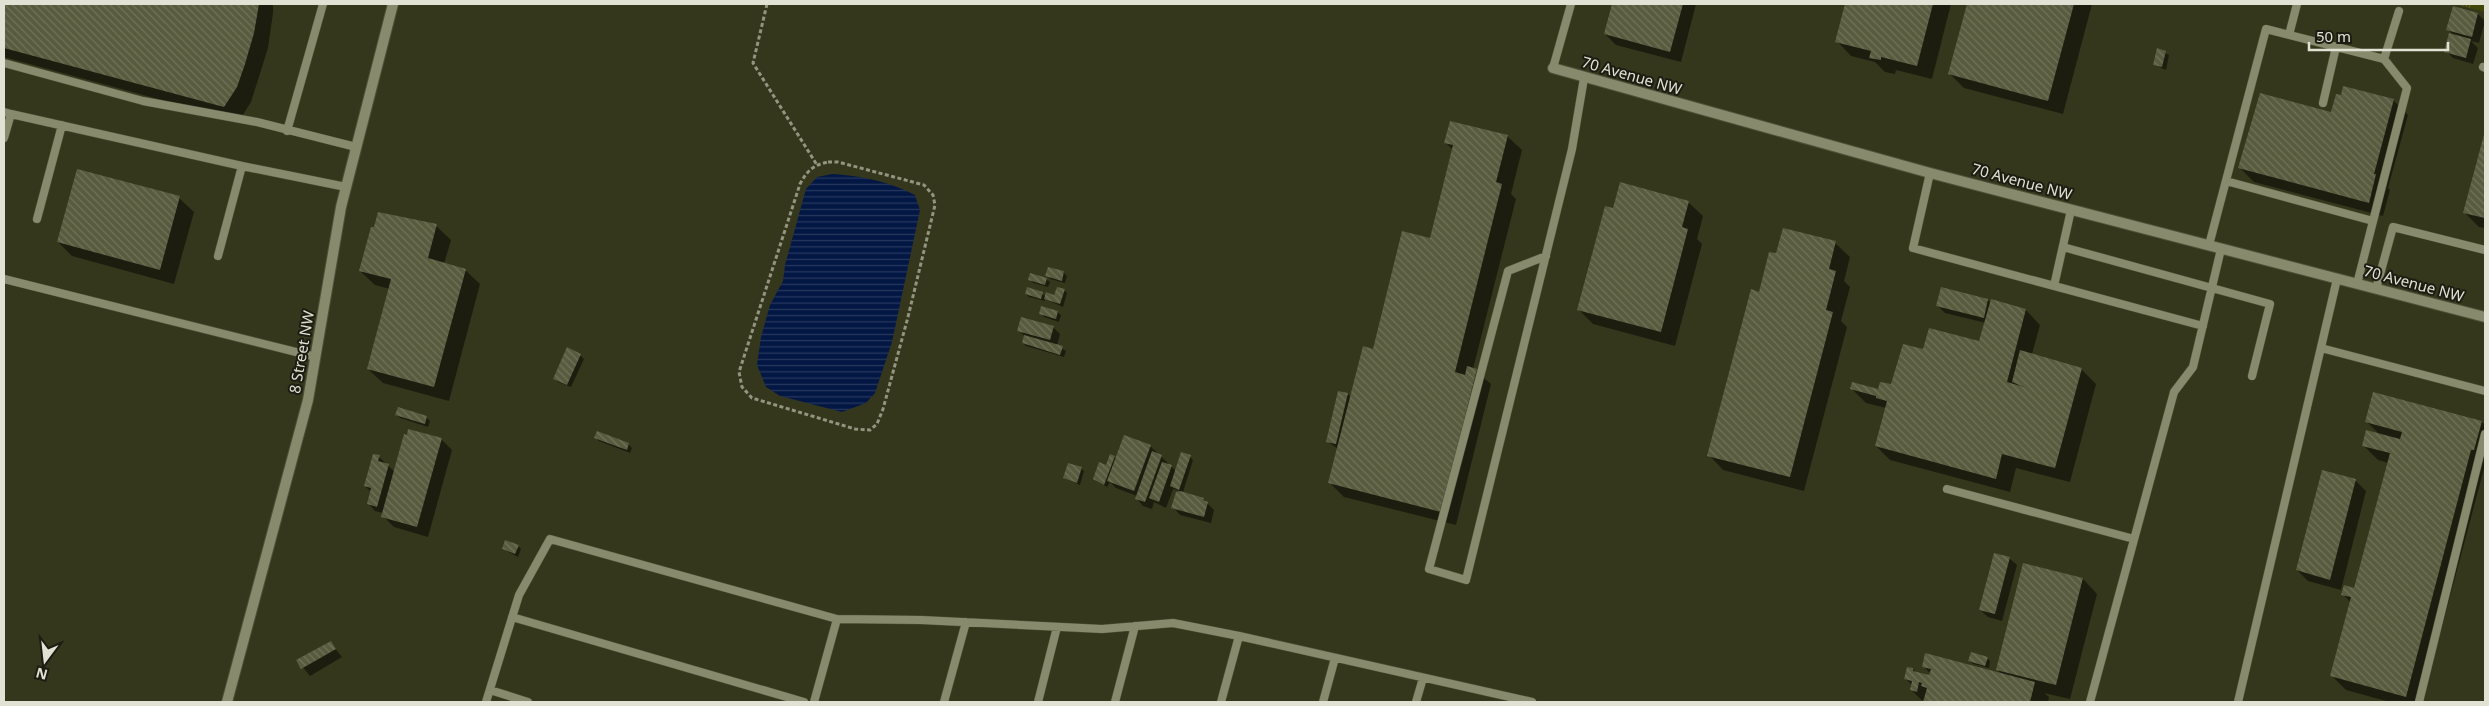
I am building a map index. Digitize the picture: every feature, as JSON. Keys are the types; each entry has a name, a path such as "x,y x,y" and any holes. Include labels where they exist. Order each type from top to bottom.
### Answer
{"street":[{"name":"8 Street NW","path":"227,702 308,400 346,187 393,4"},
{"name":"70 Avenue NW","path":"1553,68 1930,173 2485,317"}],"lane":[{"path":"288,131 323,4"},
{"path":"1553,68 1571,4"},
{"path":"2289,35 2297,4"},
{"path":"2384,59 2399,11"},
{"path":"2209,245 2266,29 2384,59 2407,88 2357,284"},
{"path":"2322,103 2336,47"},
{"path":"4,63 143,101 257,122 356,147"},
{"path":"1546,256 1508,271 1429,569 1466,580 1546,256 1572,149 1584,78"},
{"path":"4,138 7,113 242,166 346,187"},
{"path":"37,219 62,125"},
{"path":"218,256 242,166"},
{"path":"1930,173 1913,248 2203,326"},
{"path":"2226,181 2373,221"},
{"path":"2054,286 2071,210"},
{"path":"2376,289 2393,227 2485,250"},
{"path":"2063,247 2270,304 2252,376"},
{"path":"2090,702 2174,392 2193,367 2221,249"},
{"path":"4,279 316,357"},
{"path":"2238,702 2337,279"},
{"path":"2320,348 2485,391"},
{"path":"2419,702 2485,434"},
{"path":"1947,489 2134,538"},
{"path":"486,702 519,595 550,539 837,619 966,622 1102,629 1173,623 1423,678 1511,700 1532,702"},
{"path":"512,617 804,702"},
{"path":"814,702 837,619"},
{"path":"944,702 966,622"},
{"path":"1115,702 1135,626"},
{"path":"1038,702 1057,627"},
{"path":"1221,702 1238,636"},
{"path":"1323,702 1335,658"},
{"path":"1416,702 1423,678"},
{"path":"490,690 528,702"}],"path":[{"path":"768,4 753,63 817,164"},
{"path":"838,162 924,185 933,195 934,205 906,326 883,409 877,424 870,430 855,430 752,398 742,387 739,372 744,351 765,294 800,184 807,171 817,164 838,162"}],"green space":[{"path":"2455,4 2485,4 2485,12"}],"water":[{"path":"832,174 875,180 906,190 915,195 920,210 892,342 875,393 866,403 842,412 780,396 766,387 757,365 761,337 770,305 783,281 785,265 806,189 817,177"}],"building":[{"path":"4,4 259,4 254,33 245,64 237,87 224,107 4,48"},
{"path":"1612,4 1683,4 1670,52 1604,34"},
{"path":"1845,4 1933,4 1917,66 1881,57 1881,60 1869,58 1871,51 1835,42"},
{"path":"1967,4 2074,4 2048,101 1948,74"},
{"path":"2453,6 2478,13 2472,37 2446,30"},
{"path":"2449,33 2471,39 2466,58 2444,52"},
{"path":"2157,48 2166,51 2162,67 2153,65"},
{"path":"2343,86 2394,99 2374,174 2376,174 2369,203 2238,168 2260,93 2331,112 2336,94 2341,95"},
{"path":"1450,121 1508,135 1496,182 1502,184 1455,372 1465,375 1467,366 1477,369 1441,512 1328,483 1363,346 1373,349 1402,231 1430,238 1453,145 1444,143"},
{"path":"2485,131 2485,218 2463,213"},
{"path":"77,169 180,196 160,270 57,242"},
{"path":"1620,182 1689,201 1682,227 1688,229 1661,332 1577,310 1605,206 1613,208"},
{"path":"378,212 437,224 428,258 466,269 434,387 367,369 391,279 359,271 371,227 374,227"},
{"path":"1783,228 1836,241 1829,269 1836,271 1826,310 1833,312 1790,477 1707,456 1751,289 1759,292 1769,252 1776,253"},
{"path":"1048,267 1064,271 1062,281 1045,276"},
{"path":"1030,273 1047,278 1045,285 1028,280"},
{"path":"1027,287 1043,292 1041,299 1025,294"},
{"path":"1057,287 1065,289 1060,304 1044,299 1046,292 1054,295"},
{"path":"1941,287 1988,299 1984,318 1936,306"},
{"path":"1991,299 2026,309 2007,382 2024,387 2012,382 2020,350 2082,368 2055,468 2002,454 1996,479 1875,446 1887,401 1850,389 1852,382 1878,389 1880,382 1891,384 1903,344 1923,349 1929,328 1979,341"},
{"path":"1041,306 1058,311 1056,319 1039,314"},
{"path":"1021,317 1054,326 1050,340 1017,331"},
{"path":"1024,335 1063,346 1060,355 1022,343"},
{"path":"567,347 581,354 567,385 553,379"},
{"path":"1338,391 1348,393 1336,444 1326,442"},
{"path":"2373,392 2482,421 2474,450 2471,450 2406,697 2330,676 2351,597 2341,595 2344,585 2354,588 2390,453 2362,446 2366,430 2400,439 2402,432 2365,422"},
{"path":"398,407 427,416 425,424 395,415"},
{"path":"408,429 442,438 417,527 381,517 404,434 407,435"},
{"path":"597,431 629,443 627,450 594,438"},
{"path":"1124,435 1151,445 1134,491 1107,481"},
{"path":"1152,451 1162,455 1145,502 1135,499"},
{"path":"1181,452 1191,455 1179,490 1170,486"},
{"path":"373,454 380,455 378,461 389,464 377,507 367,504 371,488 364,486"},
{"path":"1110,454 1115,456 1104,485 1093,479 1099,462 1106,465"},
{"path":"1162,462 1172,465 1159,502 1149,498"},
{"path":"1068,463 1082,467 1077,483 1063,478"},
{"path":"2322,470 2356,479 2330,580 2296,570"},
{"path":"1180,491 1204,498 1203,500 1208,502 1204,517 1171,508 1176,492"},
{"path":"505,540 519,545 515,554 502,549"},
{"path":"1994,553 2010,557 1995,614 1979,610"},
{"path":"2023,563 2083,578 2056,685 1996,670"},
{"path":"331,641 336,649 301,669 296,660"},
{"path":"1971,652 1988,657 1985,666 1968,661"},
{"path":"1925,653 2035,682 2030,702 1923,702 1927,688 1921,686 1922,683 1919,682 1917,692 1910,690 1912,681 1904,679 1907,667 1913,668 1913,671 1929,675 1931,669 1922,667"}]}
